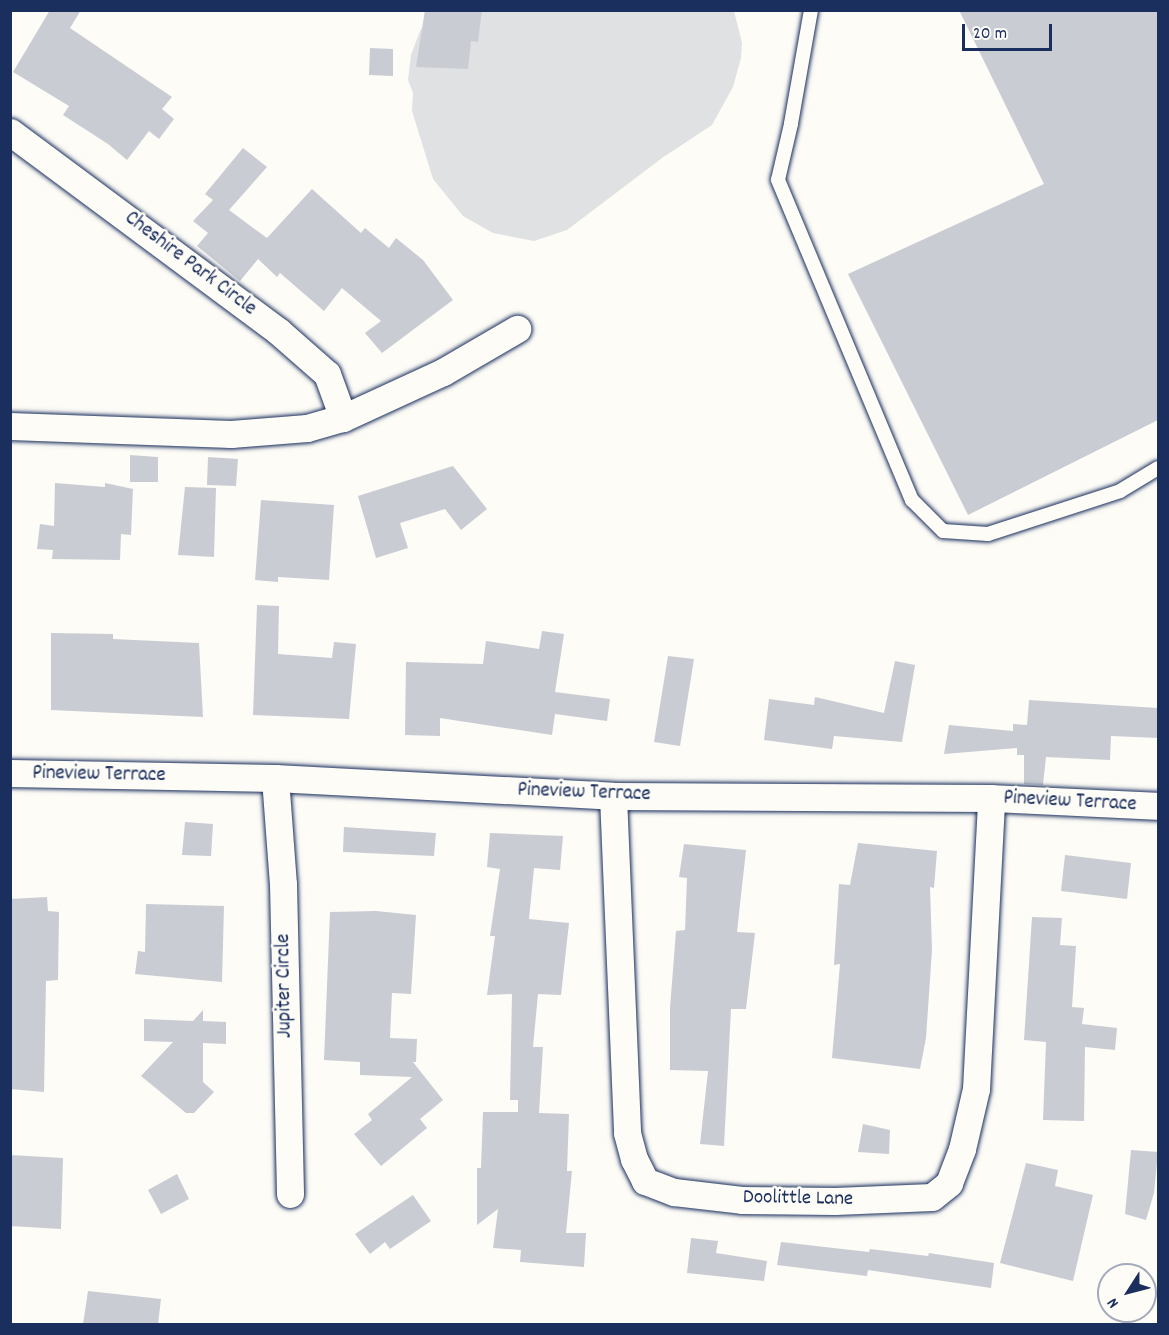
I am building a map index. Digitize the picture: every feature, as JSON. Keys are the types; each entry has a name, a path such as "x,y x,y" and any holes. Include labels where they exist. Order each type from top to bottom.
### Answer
{"street":[{"name":"Cheshire Park Circle","path":"10,132 287,338 327,374 343,418"},
{"path":"10,426 231,434 307,428 343,418 443,372 517,329"},
{"name":"Pineview Terrace","path":"10,773 275,778 613,796 991,798 1158,806"},
{"name":"Jupiter Circle","path":"275,778 283,884 290,1194"},
{"name":"Doolittle Lane","path":"613,796 627,1133 634,1159 645,1181 674,1192 742,1200 835,1201 932,1197 949,1184 962,1149 976,1089 991,798"}],"lane":[{"path":"811,10 791,124 778,180 912,500 943,531 988,534 1120,491 1158,468"}],"shaded area":[{"path":"433,11 734,11 742,43 741,58 733,87 712,125 662,158 567,230 534,241 493,233 463,216 433,179 412,111 413,93 408,80 411,55 420,31"}],"building":[{"path":"50,10 81,10 70,28 172,97 162,109 174,119 159,139 149,131 127,160 108,144 63,115 69,106 13,72"},
{"path":"425,10 482,10 478,42 471,41 468,69 416,67"},
{"path":"959,10 1158,10 1158,420 968,515 848,274 1044,184"},
{"path":"370,48 393,49 393,76 369,75"},
{"path":"243,148 267,167 229,210 267,238 312,189 361,233 365,228 389,248 396,238 423,260 453,300 382,353 365,333 381,321 342,288 324,311 280,273 277,277 258,259 240,281 197,246 208,233 193,221 213,200 205,194"},
{"path":"130,455 158,457 158,482 130,482"},
{"path":"208,457 238,459 236,486 207,485"},
{"path":"453,466 487,509 461,530 445,509 400,523 408,548 376,558 358,496"},
{"path":"55,483 105,487 105,483 133,489 131,535 121,534 120,560 52,559 53,550 37,549 40,524 54,526"},
{"path":"185,487 216,488 214,557 178,555"},
{"path":"261,500 334,505 329,580 278,577 278,582 255,580"},
{"path":"257,605 279,606 278,654 332,658 334,642 356,644 349,719 253,715"},
{"path":"542,631 564,634 555,692 610,699 607,721 555,714 552,735 440,718 440,736 405,735 406,662 483,664 486,641 539,649"},
{"path":"51,633 113,634 113,639 199,643 203,717 51,710"},
{"path":"668,656 694,659 680,746 654,742"},
{"path":"895,661 915,665 902,742 834,736 832,749 764,740 769,699 814,705 815,697 884,713"},
{"path":"1029,700 1158,708 1158,738 1111,736 1110,760 1046,757 1043,785 1024,784 1024,755 1017,755 1017,748 944,754 949,725 1013,731 1013,724 1027,725"},
{"path":"185,822 213,824 211,856 182,855"},
{"path":"344,827 436,833 434,856 343,852"},
{"path":"490,833 563,836 560,870 534,868 529,919 569,923 561,995 538,994 533,1047 543,1047 539,1113 569,1114 567,1171 572,1171 566,1233 586,1233 584,1267 520,1262 521,1250 493,1248 498,1209 477,1225 477,1168 481,1168 483,1112 518,1112 518,1100 510,1100 512,994 487,995 495,936 490,936 500,869 487,867"},
{"path":"858,843 937,851 934,888 930,887 932,950 926,1038 920,1069 832,1058 840,964 834,965 839,884 850,885"},
{"path":"684,844 746,850 737,932 755,933 746,1009 731,1009 724,1146 700,1144 708,1071 670,1070 670,1008 676,931 685,930 687,878 679,877"},
{"path":"1065,855 1131,863 1127,899 1061,891"},
{"path":"47,897 48,911 59,912 58,980 46,981 44,1092 10,1089 10,899"},
{"path":"146,904 224,906 222,982 135,974 138,951 145,952"},
{"path":"376,911 416,915 411,994 392,993 390,1038 417,1039 416,1062 413,1062 443,1100 420,1119 427,1128 381,1166 354,1134 372,1120 368,1114 412,1077 360,1075 360,1062 324,1060 330,912"},
{"path":"1032,917 1062,918 1060,945 1076,946 1072,1007 1084,1008 1082,1024 1117,1028 1115,1050 1085,1047 1084,1121 1043,1120 1046,1042 1024,1040"},
{"path":"203,1010 203,1021 226,1022 226,1044 203,1043 203,1082 214,1092 194,1113 186,1113 141,1076 173,1042 144,1041 144,1019 193,1021"},
{"path":"863,1124 890,1130 889,1154 858,1152"},
{"path":"1131,1150 1158,1152 1154,1193 1146,1220 1125,1214"},
{"path":"10,1155 63,1158 61,1229 10,1226"},
{"path":"1026,1163 1058,1170 1055,1186 1093,1195 1073,1281 1000,1263"},
{"path":"177,1174 189,1199 161,1214 148,1190"},
{"path":"413,1195 431,1221 390,1249 385,1242 370,1254 355,1234"},
{"path":"691,1238 718,1241 716,1253 767,1261 764,1281 687,1273"},
{"path":"781,1242 869,1252 870,1249 928,1256 929,1253 994,1263 991,1288 868,1270 867,1276 777,1265"},
{"path":"88,1291 161,1299 158,1324 83,1324"}]}
